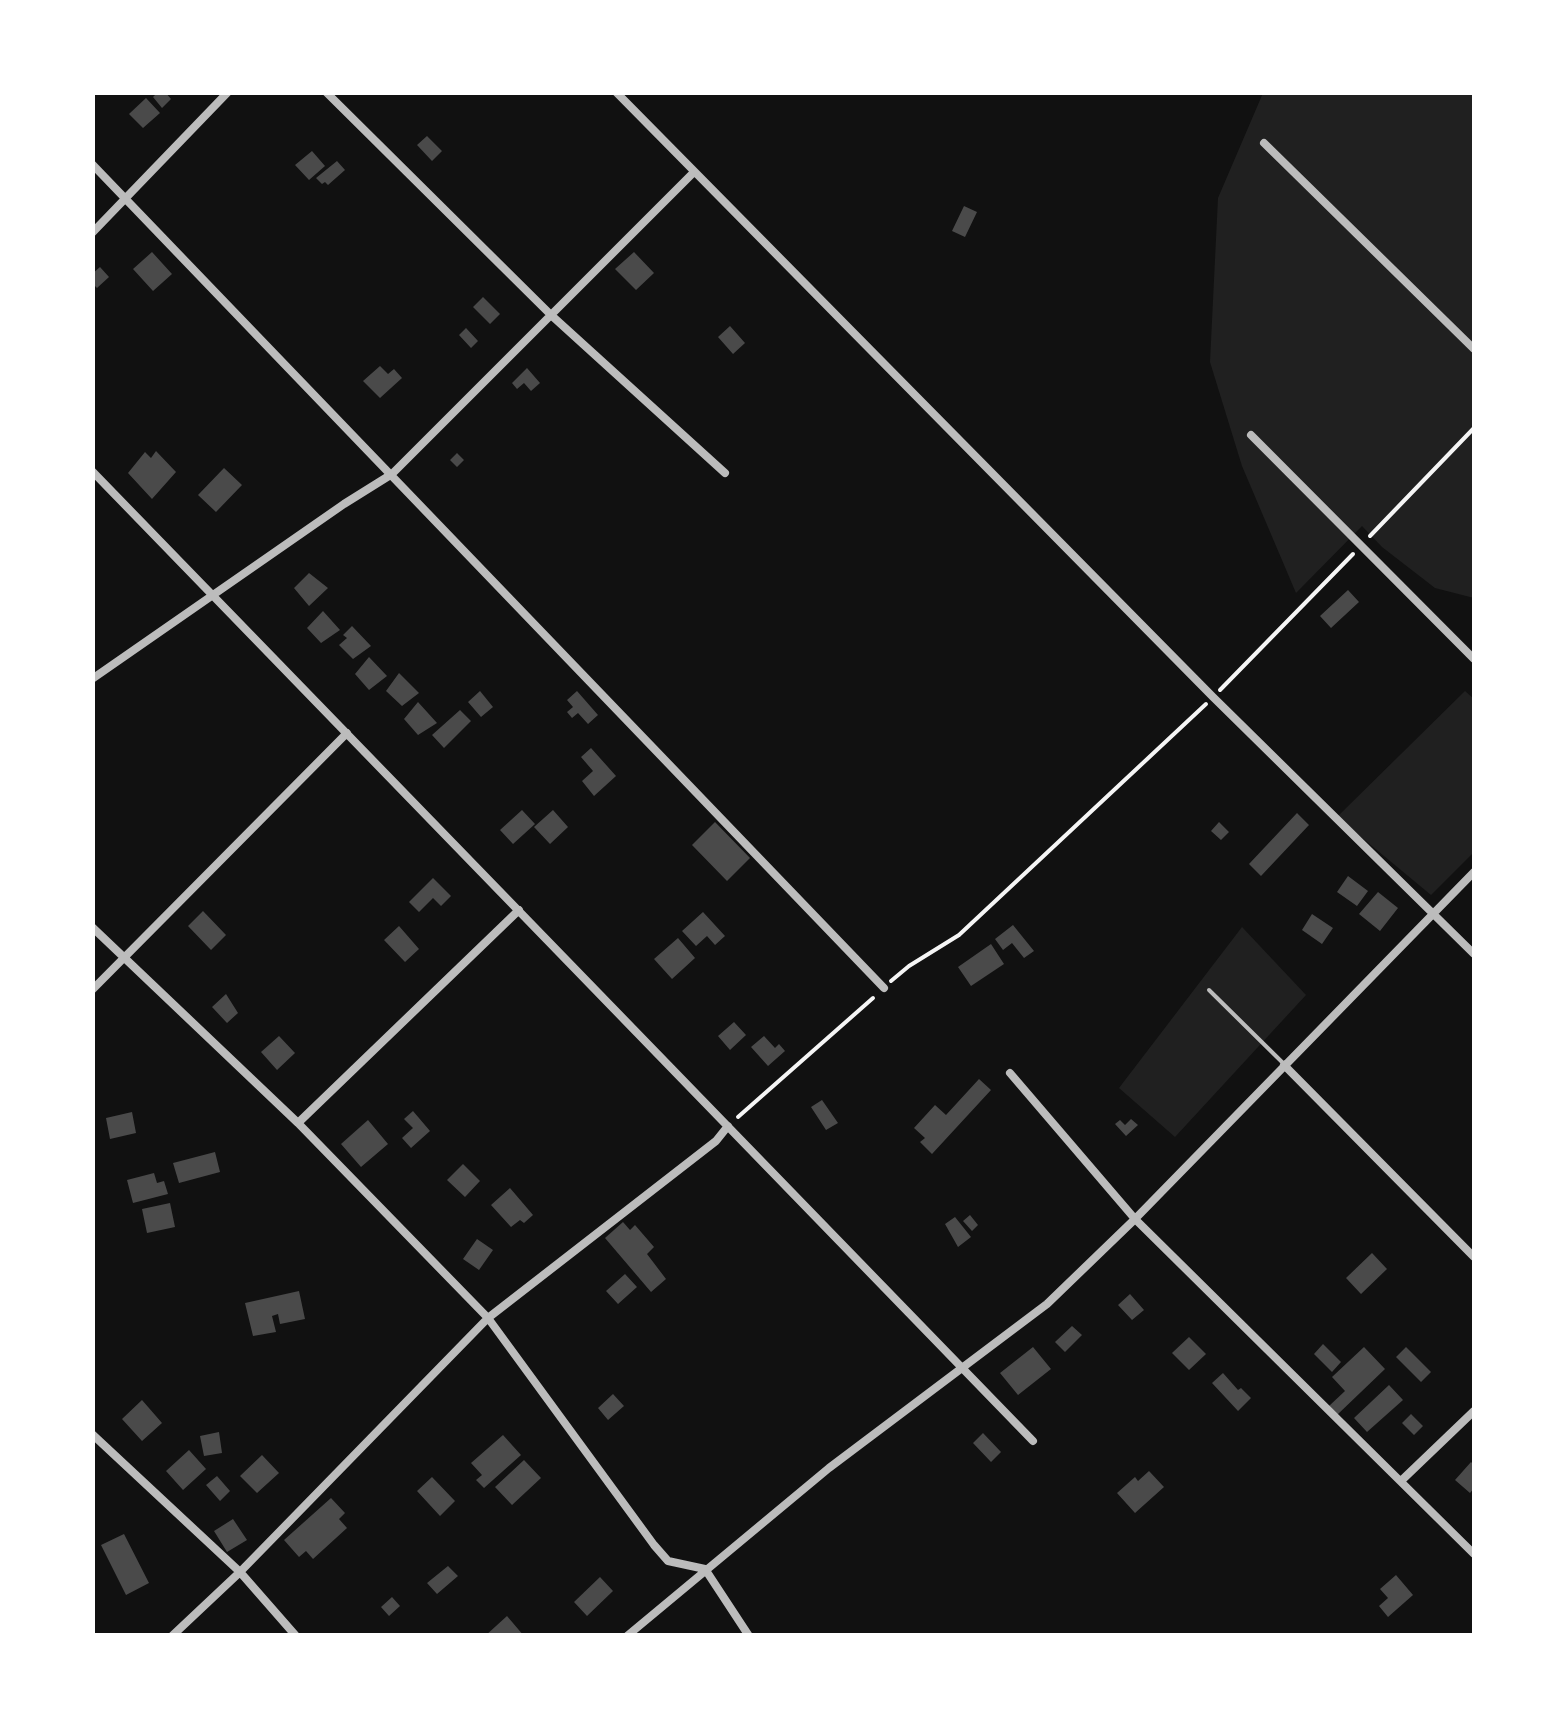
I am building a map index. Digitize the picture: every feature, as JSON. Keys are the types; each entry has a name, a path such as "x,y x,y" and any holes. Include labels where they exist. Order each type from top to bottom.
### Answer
{"street":[{"path":"92,233 228,92"},
{"path":"326,92 551,315 724,472"},
{"path":"616,92 1213,698 1474,954"},
{"path":"1264,144 1474,349"},
{"path":"92,164 884,988"},
{"path":"92,678 392,474 694,172"},
{"path":"1251,436 1474,659"},
{"path":"92,471 1034,1441"},
{"path":"92,990 347,733"},
{"path":"627,1636 830,1468 1047,1304 1474,872"},
{"path":"298,1123 519,910"},
{"path":"92,928 298,1123 488,1318 668,1561 705,1569 749,1636"},
{"path":"1284,1065 1474,1258"},
{"path":"1010,1073 1135,1219 1474,1554"},
{"path":"172,1636 240,1572 488,1318 716,1141 728,1126"},
{"path":"1402,1480 1474,1411"},
{"path":"92,1434 240,1572 296,1636"}],"lane":[{"path":"1209,990 1284,1065"}],"path":[{"path":"728,1126 909,966 958,935"}],"shaded area":[{"path":"1263,93 1474,93 1474,598 1435,588 1382,547 1362,526 1296,593 1242,466 1210,362 1218,198"},
{"path":"1465,691 1474,699 1474,852 1431,895 1337,817"},
{"path":"1242,927 1306,995 1175,1137 1119,1088"}],"building":[{"path":"165,92 171,99 162,108 153,97"},
{"path":"146,98 160,113 143,128 129,114"},
{"path":"427,136 442,151 432,161 417,145"},
{"path":"312,151 325,166 309,180 295,165"},
{"path":"337,161 345,170 328,185 322,184 316,178"},
{"path":"964,206 977,212 965,237 952,231"},
{"path":"152,252 172,274 153,291 133,269"},
{"path":"634,252 654,273 636,290 615,269"},
{"path":"100,267 109,277 97,288 92,283 92,274"},
{"path":"483,297 500,314 490,324 473,307"},
{"path":"730,326 745,343 733,354 718,337"},
{"path":"466,328 478,341 471,348 459,335"},
{"path":"380,366 388,374 394,369 402,378 380,398 363,381"},
{"path":"527,368 540,383 531,391 524,383 517,389 512,383"},
{"path":"156,451 176,472 152,499 128,473 145,452 151,458"},
{"path":"457,453 464,460 457,467 450,460"},
{"path":"224,468 242,485 216,512 198,495"},
{"path":"309,573 328,588 309,606 294,588"},
{"path":"1348,590 1359,602 1331,628 1320,616"},
{"path":"323,611 340,630 321,643 307,628"},
{"path":"352,626 371,646 353,659 339,645"},
{"path":"369,657 387,676 369,690 355,674"},
{"path":"399,673 419,693 402,706 386,691"},
{"path":"480,691 493,707 481,717 468,702"},
{"path":"577,691 598,715 588,724 578,713 572,718 567,712 573,707 567,700"},
{"path":"418,702 437,723 418,735 404,719"},
{"path":"460,710 471,721 444,748 432,735"},
{"path":"591,748 616,776 594,796 582,781 593,771 581,757"},
{"path":"522,810 535,824 513,844 500,830"},
{"path":"553,810 568,827 550,844 534,827"},
{"path":"1297,813 1309,825 1261,876 1249,864"},
{"path":"715,822 750,858 727,881 692,845"},
{"path":"1219,822 1229,832 1221,840 1211,831"},
{"path":"1348,876 1368,891 1357,906 1337,892"},
{"path":"433,878 451,896 441,906 433,898 419,912 409,902"},
{"path":"1378,892 1398,908 1380,931 1359,914"},
{"path":"203,911 226,935 211,950 188,926"},
{"path":"703,912 725,936 715,945 707,936 696,946 682,931"},
{"path":"1312,914 1333,928 1322,944 1302,930"},
{"path":"1013,925 1034,951 1024,958 1012,943 1003,950 995,939"},
{"path":"399,926 419,949 405,962 384,940"},
{"path":"678,938 695,958 672,979 654,959"},
{"path":"991,944 1004,964 971,986 958,967"},
{"path":"226,994 238,1013 227,1023 212,1007"},
{"path":"734,1022 746,1035 730,1050 718,1036"},
{"path":"279,1036 295,1053 277,1070 261,1052"},
{"path":"764,1036 775,1048 779,1044 785,1051 768,1066 751,1047"},
{"path":"979,1079 991,1090 932,1154 920,1142 925,1138 914,1128 935,1105 946,1115"},
{"path":"822,1100 838,1123 826,1130 811,1107"},
{"path":"413,1111 430,1131 411,1148 402,1138 413,1128 404,1119"},
{"path":"132,1112 136,1133 110,1139 106,1118"},
{"path":"1131,1119 1138,1125 1126,1136 1115,1124 1120,1120 1125,1125"},
{"path":"368,1120 388,1144 361,1167 341,1144"},
{"path":"215,1152 220,1172 179,1183 173,1163"},
{"path":"463,1164 480,1181 465,1197 447,1180"},
{"path":"154,1173 157,1183 164,1181 168,1194 133,1203 127,1180"},
{"path":"510,1188 533,1215 511,1227 491,1205"},
{"path":"170,1203 175,1227 147,1233 142,1209"},
{"path":"970,1215 978,1225 972,1231 963,1221"},
{"path":"955,1217 971,1237 958,1247 945,1224"},
{"path":"623,1222 630,1230 635,1225 654,1247 647,1254 666,1279 651,1292 605,1238"},
{"path":"477,1239 493,1250 479,1270 463,1259"},
{"path":"1372,1253 1387,1269 1361,1294 1346,1278"},
{"path":"625,1274 637,1287 618,1304 606,1291"},
{"path":"299,1291 305,1319 280,1324 278,1314 272,1316 276,1332 253,1336 245,1303"},
{"path":"1130,1294 1144,1310 1132,1320 1118,1305"},
{"path":"1072,1326 1082,1335 1065,1352 1055,1342"},
{"path":"1189,1337 1206,1354 1189,1370 1172,1353"},
{"path":"1323,1344 1341,1362 1332,1372 1314,1354"},
{"path":"1033,1347 1051,1369 1018,1395 1000,1373"},
{"path":"1364,1347 1385,1369 1337,1415 1329,1406 1345,1391 1332,1377"},
{"path":"1406,1347 1431,1372 1421,1382 1396,1357"},
{"path":"1223,1373 1251,1398 1238,1411 1212,1383"},
{"path":"1389,1385 1403,1400 1367,1432 1354,1418"},
{"path":"613,1394 624,1406 608,1420 598,1408"},
{"path":"142,1400 162,1423 142,1441 122,1419"},
{"path":"1411,1414 1423,1426 1414,1435 1402,1423"},
{"path":"219,1432 222,1453 204,1456 200,1436"},
{"path":"983,1433 1001,1452 991,1462 973,1443"},
{"path":"503,1435 521,1455 484,1488 476,1480 482,1475 471,1463"},
{"path":"189,1450 206,1469 183,1490 166,1471"},
{"path":"262,1455 279,1473 257,1493 240,1476"},
{"path":"524,1460 541,1478 512,1505 495,1487"},
{"path":"1471,1462 1474,1488 1470,1493 1455,1480"},
{"path":"1149,1471 1164,1487 1135,1513 1117,1493"},
{"path":"217,1476 230,1491 220,1501 206,1485"},
{"path":"432,1477 455,1501 440,1516 417,1491"},
{"path":"331,1498 345,1513 339,1519 347,1528 313,1559 306,1551 299,1557 284,1540"},
{"path":"233,1519 247,1540 227,1552 214,1531"},
{"path":"124,1534 149,1583 126,1595 101,1545"},
{"path":"448,1566 458,1576 437,1594 427,1583"},
{"path":"1396,1575 1413,1595 1388,1617 1379,1606 1388,1598 1380,1589"},
{"path":"600,1577 613,1591 587,1616 574,1602"},
{"path":"392,1597 400,1606 389,1616 381,1607"},
{"path":"507,1616 524,1636 485,1636"}]}
